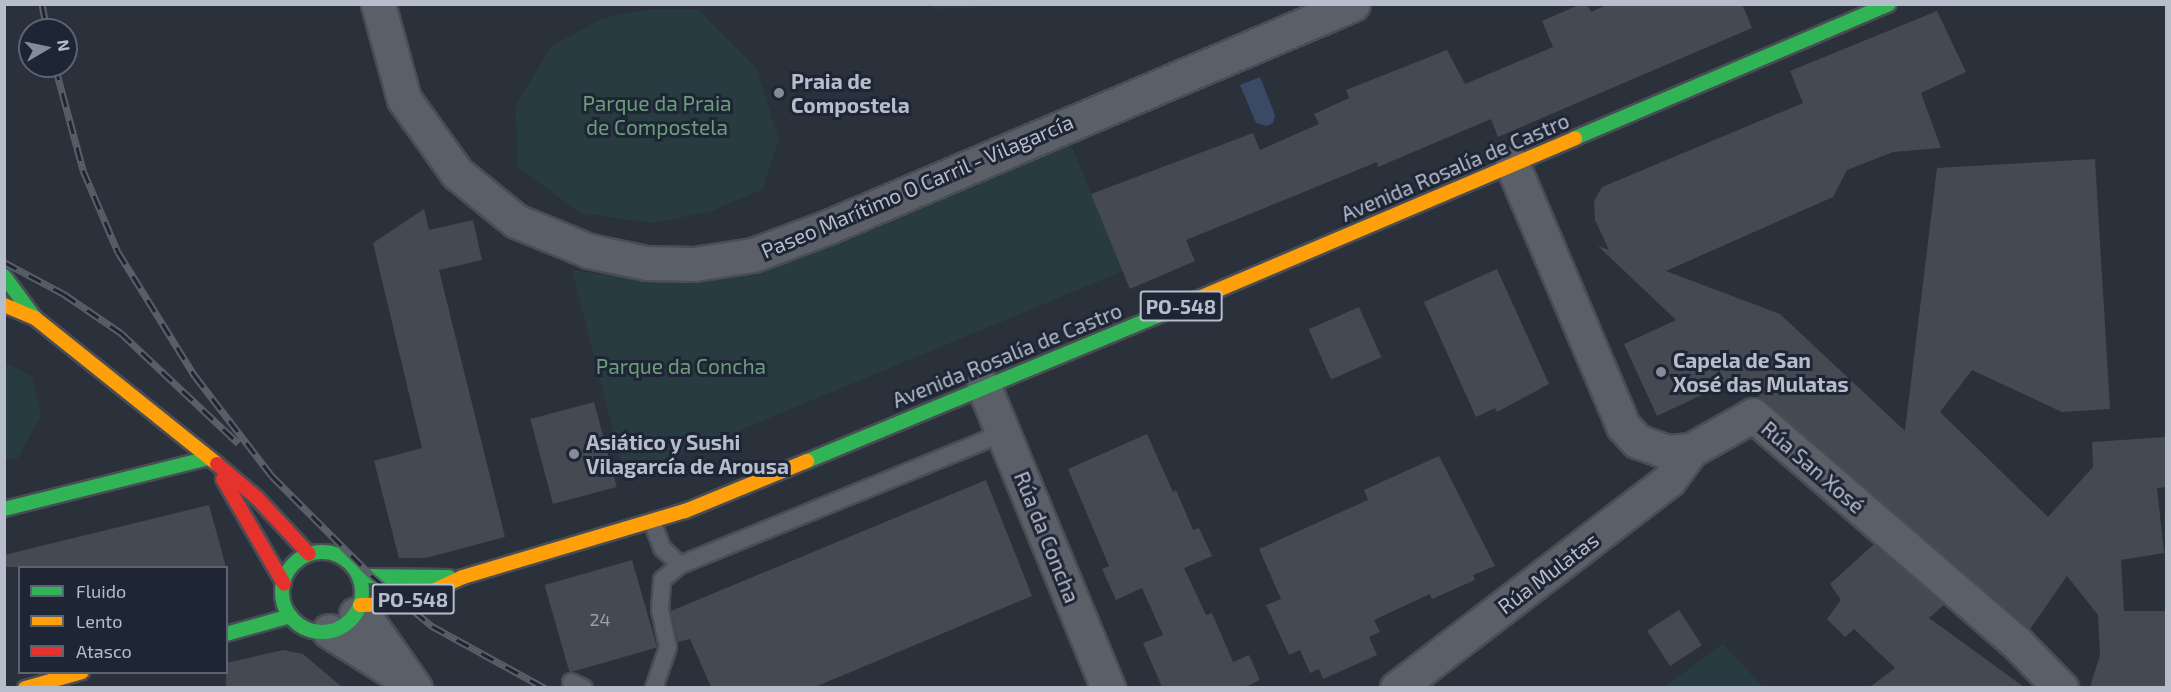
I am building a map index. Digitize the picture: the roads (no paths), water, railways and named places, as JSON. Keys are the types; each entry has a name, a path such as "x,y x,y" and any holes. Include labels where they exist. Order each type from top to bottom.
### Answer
{"main road":[{"name":"Avenida Rosalía de Castro","path":"463,577 652,524 984,387 1889,4"},
{"path":"4,276 35,318 209,458 282,521 309,554"},
{"path":"4,305 35,318"},
{"path":"4,509 209,458"},
{"path":"209,458 284,584"},
{"path":"332,553 343,558 359,576 358,609 339,628 329,631 308,629 291,616 285,606 284,584 292,566 309,554 332,553"},
{"name":"PO-548","path":"359,576 463,577"},
{"name":"PO-548","path":"358,609 405,603 463,577"},
{"path":"228,633 291,616"},
{"path":"33,686 75,674"}],"street":[{"name":"Paseo Marítimo O Carril - Vilagarcía","path":"378,4 404,99 457,173 516,221 589,251 646,263 694,264 753,255 828,227 1353,4"},
{"name":"Rúa San Xosé","path":"1512,164 1623,426 1653,449 1668,453 1691,450 1753,415 2018,644 2061,687"},
{"name":"Rúa da Concha","path":"984,387 1108,687"},
{"name":"Rúa Mulatas","path":"1397,687 1669,480 1691,450"},
{"path":"358,609 412,684"},
{"path":"329,631 412,684"}],"lane":[{"path":"654,687 668,647 660,610 662,580 680,565 1004,433"},
{"path":"652,524 662,548 680,565"}],"water":[{"path":"1260,77 1275,115 1273,123 1267,126 1256,123 1240,85"}],"railway":[{"path":"42,4 45,18"},
{"path":"58,78 83,170 118,252 195,376 272,476 371,575 432,626 545,688"},
{"path":"4,262 64,294 121,333 238,443"}],"place":[{"name":"Praia de Compostela","path":"779,93"},
{"name":"Capela de San Xosé das Mulatas","path":"1661,372"},
{"name":"Asiático y Sushi Vilagarcía de Arousa","path":"574,454"}],"park label":[{"name":"Parque da Praia de Compostela","path":"657,115"},
{"name":"Parque da Concha","path":"681,366"}]}
